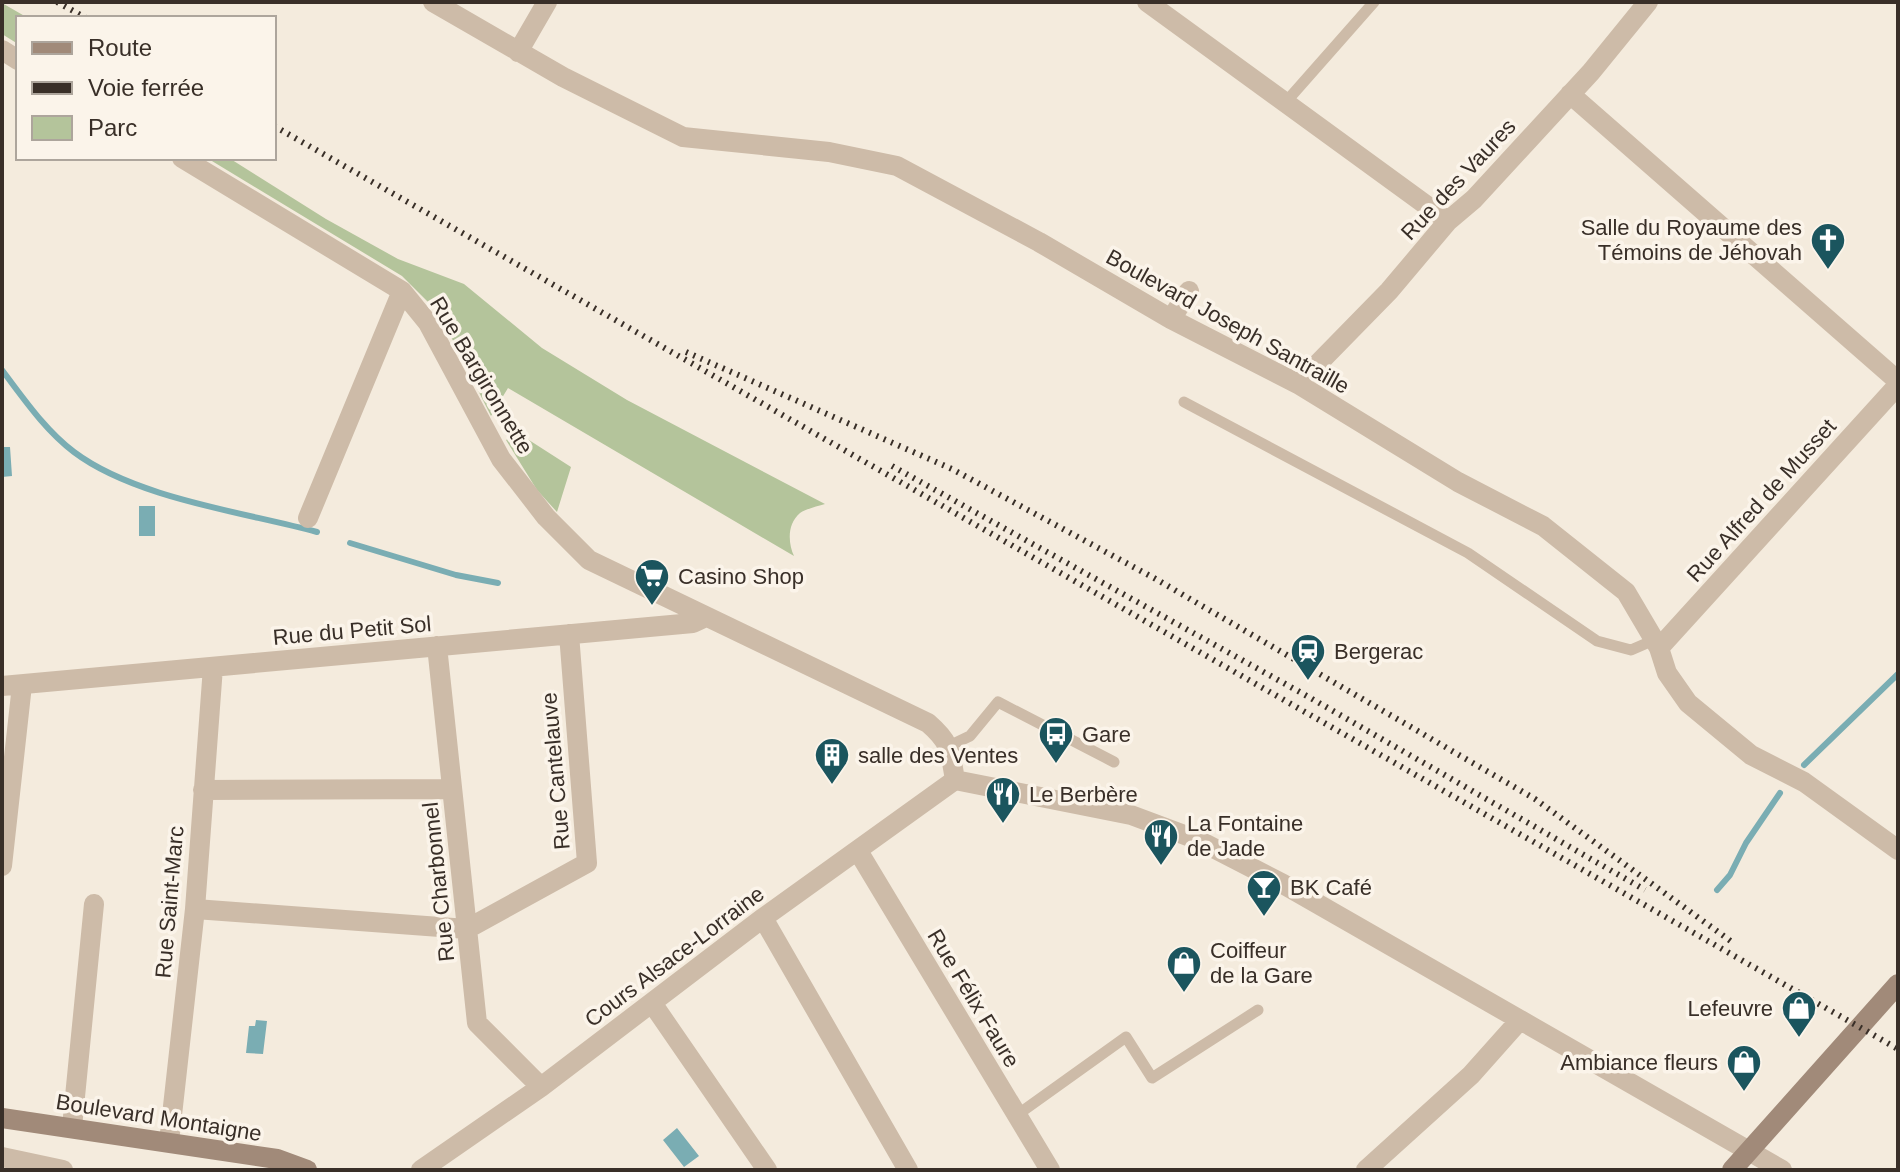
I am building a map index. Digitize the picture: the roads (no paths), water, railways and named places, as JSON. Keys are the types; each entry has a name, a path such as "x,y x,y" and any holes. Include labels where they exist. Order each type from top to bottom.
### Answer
{"main road":[{"path":"1732,1170 1898,984"},
{"name":"Boulevard Montaigne","path":"2,1118 277,1159 307,1170"}],"street":[{"name":"Boulevard Joseph Santraille","path":"433,2 518,52 683,137 829,152 897,166 1039,242 1171,319 1298,384 1458,482 1543,526 1626,592 1657,644 1667,673 1688,703 1751,755 1804,782 1898,850"},
{"path":"518,52 547,2"},
{"path":"1147,2 1448,221"},
{"name":"Rue des Vaures","path":"1298,384 1389,291 1448,221 1474,199 1570,94 1648,2"},
{"path":"1570,94 1898,383"},
{"name":"Rue Bargironnette","path":"185,160 402,291 428,323 501,459 546,517 589,560 928,723 945,738 949,746"},
{"path":"308,518 402,291"},
{"path":"1171,319 1189,291"},
{"name":"Rue Alfred de Musset","path":"1657,644 1898,383"},
{"name":"Rue du Petit Sol","path":"12,686 693,623 706,617"},
{"name":"Rue Cantelauve","path":"467,929 587,863 569,634"},
{"name":"Rue Charbonnel","path":"437,646 477,1023 541,1087"},
{"name":"Rue Saint-Marc","path":"169,1142 195,909 213,667"},
{"path":"2,866 12,686"},
{"path":"949,746 955,780 1131,815 1198,840 1283,884 1782,1170"},
{"name":"Cours Alsace-Lorraine","path":"421,1170 541,1087 763,918 955,780"},
{"path":"203,790 452,789"},
{"name":"Rue Félix Faure","path":"858,851 1050,1170"},
{"path":"72,1127 94,904"},
{"path":"195,909 467,929"},
{"path":"763,918 908,1170"},
{"path":"652,1003 767,1170"},
{"path":"1366,1170 1471,1075 1520,1020"},
{"path":"2,1157 63,1170"}],"lane":[{"path":"1285,103 1374,2"},
{"path":"1184,402 1468,553 1597,641 1631,650 1657,644"},
{"path":"949,746 970,736 998,702 1114,762"},
{"path":"1017,1115 1126,1037 1152,1078 1258,1010"}],"water":[{"path":"2,447 10,447 12,476 2,477"},
{"path":"139,506 155,506 155,536 139,536"},
{"path":"256,1020 267,1021 263,1054 246,1053 249,1026 255,1026"},
{"path":"677,1128 699,1156 684,1167 663,1140"}],"waterway":[{"path":"2,370 54,434 99,468 127,481 191,502 317,532"},
{"path":"350,543 456,575 498,583"},
{"path":"1804,765 1898,674"},
{"path":"1717,890 1730,875 1746,843 1780,793"}],"railway":[{"path":"57,2 82,16"},
{"path":"276,127 1898,1049"},
{"path":"686,352 952,469 1154,578 1535,799 1732,942"},
{"path":"892,466 1307,696 1645,890"}],"place":[{"name":"Salle du Royaume des Témoins de Jéhovah","path":"1828,271"},
{"name":"Casino Shop","path":"652,607"},
{"name":"Bergerac","path":"1308,682"},
{"name":"Gare","path":"1056,765"},
{"name":"salle des Ventes","path":"832,786"},
{"name":"Le Berbère","path":"1003,825"},
{"name":"La Fontaine de Jade","path":"1161,867"},
{"name":"BK Café","path":"1264,918"},
{"name":"Coiffeur de la Gare","path":"1184,994"},
{"name":"Lefeuvre","path":"1799,1039"},
{"name":"Ambiance fleurs","path":"1744,1093"}]}
